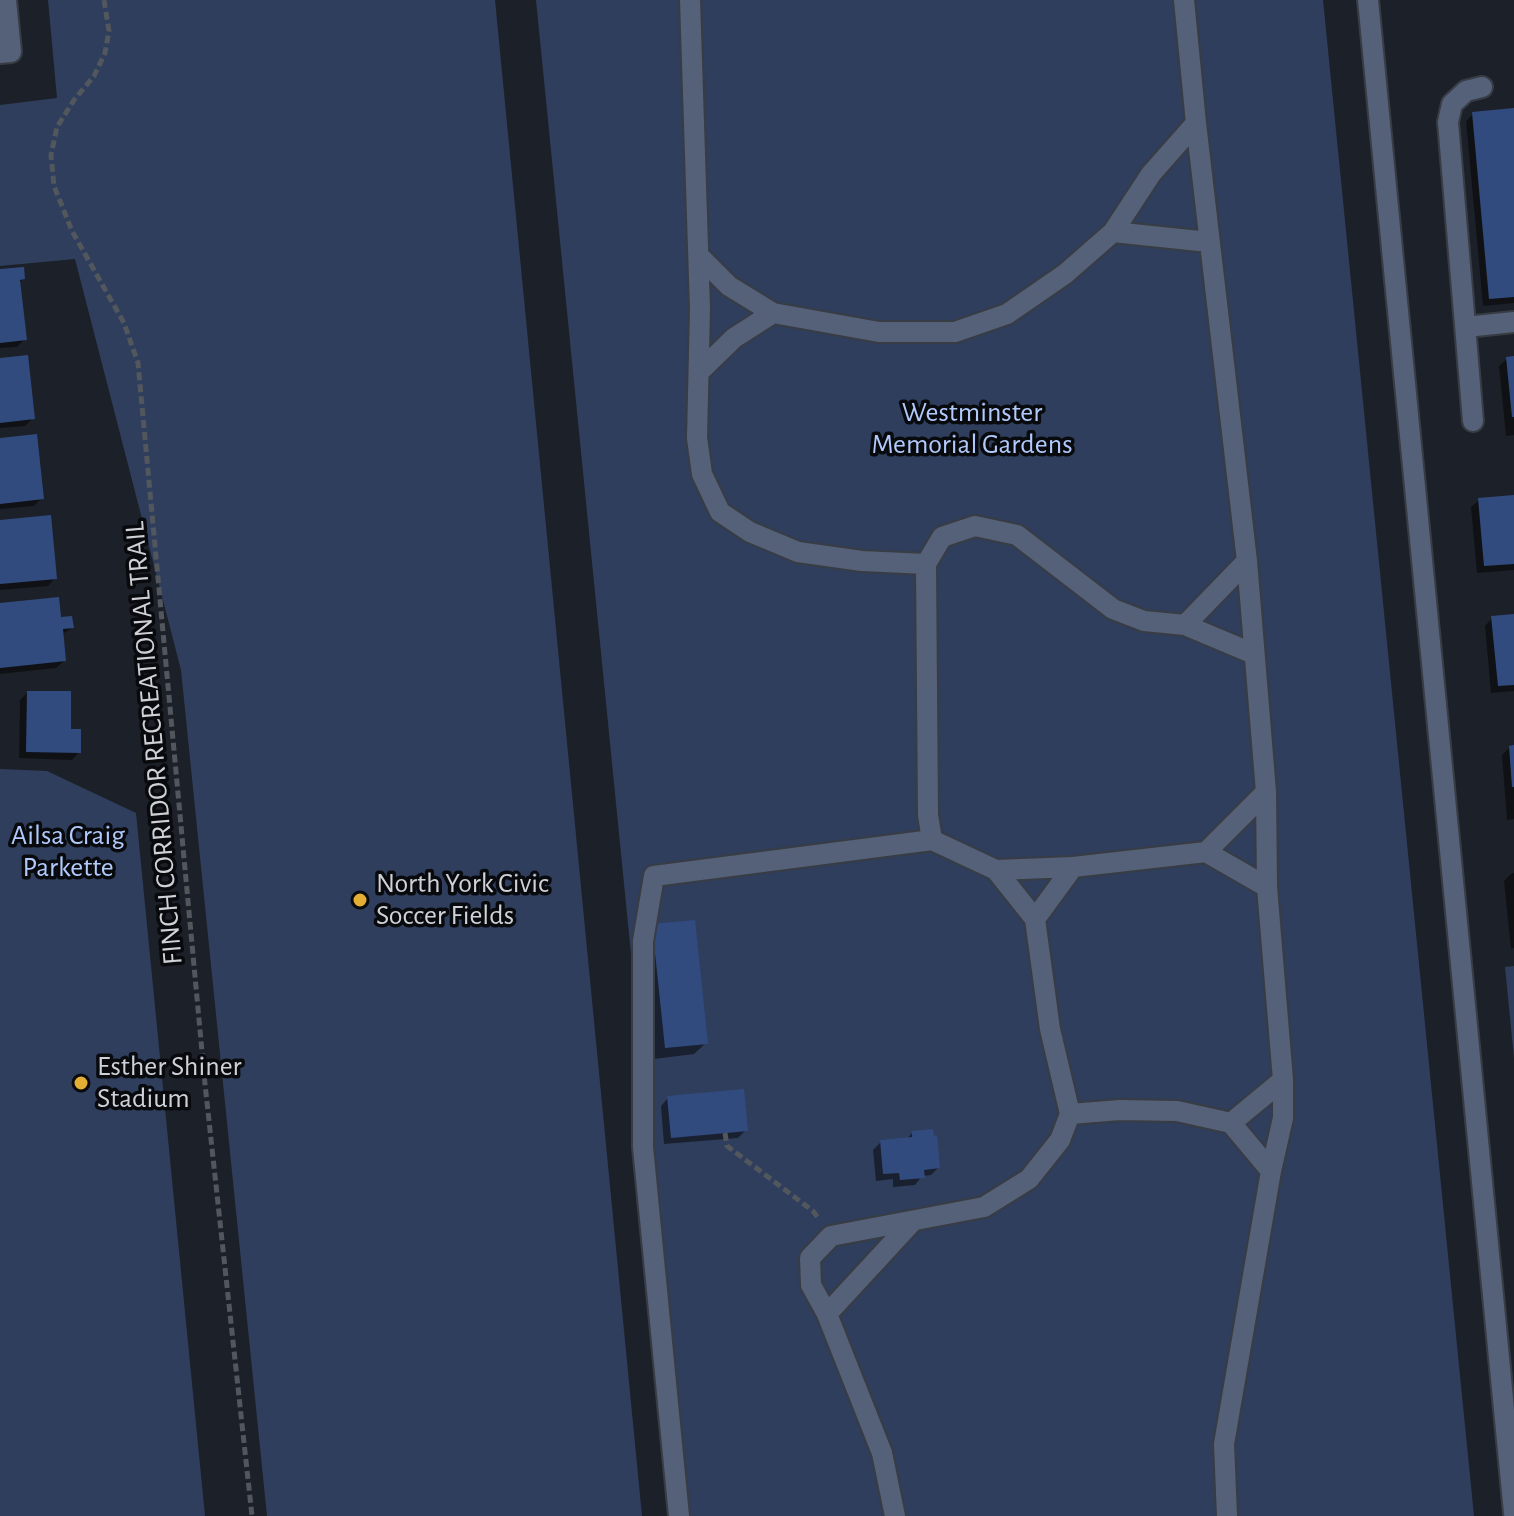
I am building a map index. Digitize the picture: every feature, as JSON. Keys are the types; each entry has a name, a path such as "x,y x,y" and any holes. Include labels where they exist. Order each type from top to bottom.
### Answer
{"street":[{"path":"0,53 11,52 6,0"},
{"path":"1184,0 1247,561 1266,792 1267,887 1283,1080 1283,1118 1224,1444 1227,1516"},
{"path":"1368,0 1514,1513"},
{"path":"693,2 699,256 697,438 702,474 720,512 750,532 798,552 862,561 926,564"},
{"path":"1473,421 1448,122 1452,104 1466,91 1482,87"},
{"path":"699,256 729,286 773,313 879,332 955,332 1007,314 1065,274 1113,232 1151,174 1196,123"},
{"path":"1113,232 1209,242"},
{"path":"700,371 734,338 773,313"},
{"path":"1466,327 1514,322"},
{"path":"932,840 928,815 926,564 942,537 975,526 1017,535 1113,609 1144,621 1185,625 1254,654"},
{"path":"1185,625 1247,561"},
{"path":"1206,852 1266,792"},
{"path":"679,1516 643,1147 643,941 654,876 932,840 996,870 1035,919 1050,1029 1070,1114 1060,1140 1029,1179 984,1207 831,1236 810,1258 811,1285 827,1314 882,1453 895,1516"},
{"path":"996,870 1073,867 1206,852 1267,887"},
{"path":"1035,919 1073,867"},
{"path":"1231,1123 1283,1080"},
{"path":"1070,1114 1120,1110 1177,1111 1231,1123 1271,1171"},
{"path":"827,1314 912,1222"}],"path":[{"name":"FINCH CORRIDOR RECREATIONAL TRAIL","path":"104,0 109,31 105,53 94,76 57,127 51,155 54,186 72,231 124,323 138,363 205,1084 252,1516"},
{"path":"725,1133 727,1146 813,1211 831,1236"}],"green space":[{"path":"48,0 495,0 642,1516 267,1516 181,670 75,259 0,266 0,105 57,98"},
{"name":"Westminster Memorial Gardens","path":"536,0 1323,0 1474,1516 687,1516"},
{"name":"Esther Shiner Stadium","path":"0,769 47,771 136,813 205,1516 0,1516"},
{"path":"1514,966 1514,1058 1505,967"}],"building":[{"path":"1514,108 1514,297 1489,299 1472,112"},
{"path":"24,267 25,279 20,280 27,340 0,343 0,269"},
{"path":"28,355 35,419 0,423 0,358"},
{"path":"1514,356 1514,417 1512,417 1506,357"},
{"path":"37,434 44,499 0,504 0,438"},
{"path":"1514,495 1514,564 1484,566 1478,498"},
{"path":"51,515 57,579 0,584 0,520"},
{"path":"59,597 61,617 72,616 74,628 63,629 66,661 0,668 0,603"},
{"path":"1514,614 1514,685 1498,686 1491,616"},
{"path":"27,691 71,691 71,729 81,729 81,753 26,752"},
{"path":"1514,745 1514,787 1512,787 1509,746"},
{"path":"695,920 708,1044 665,1048 652,924"},
{"path":"744,1089 748,1131 671,1138 667,1096"},
{"path":"933,1129 934,1136 937,1135 940,1168 924,1170 925,1178 900,1180 899,1173 883,1174 880,1140 912,1137 912,1131"}],"place":[{"name":"North York Civic Soccer Fields","path":"360,900"},
{"name":"Esther Shiner Stadium","path":"81,1083"}],"park label":[{"name":"Ailsa Craig Parkette","path":"68,852"}]}
